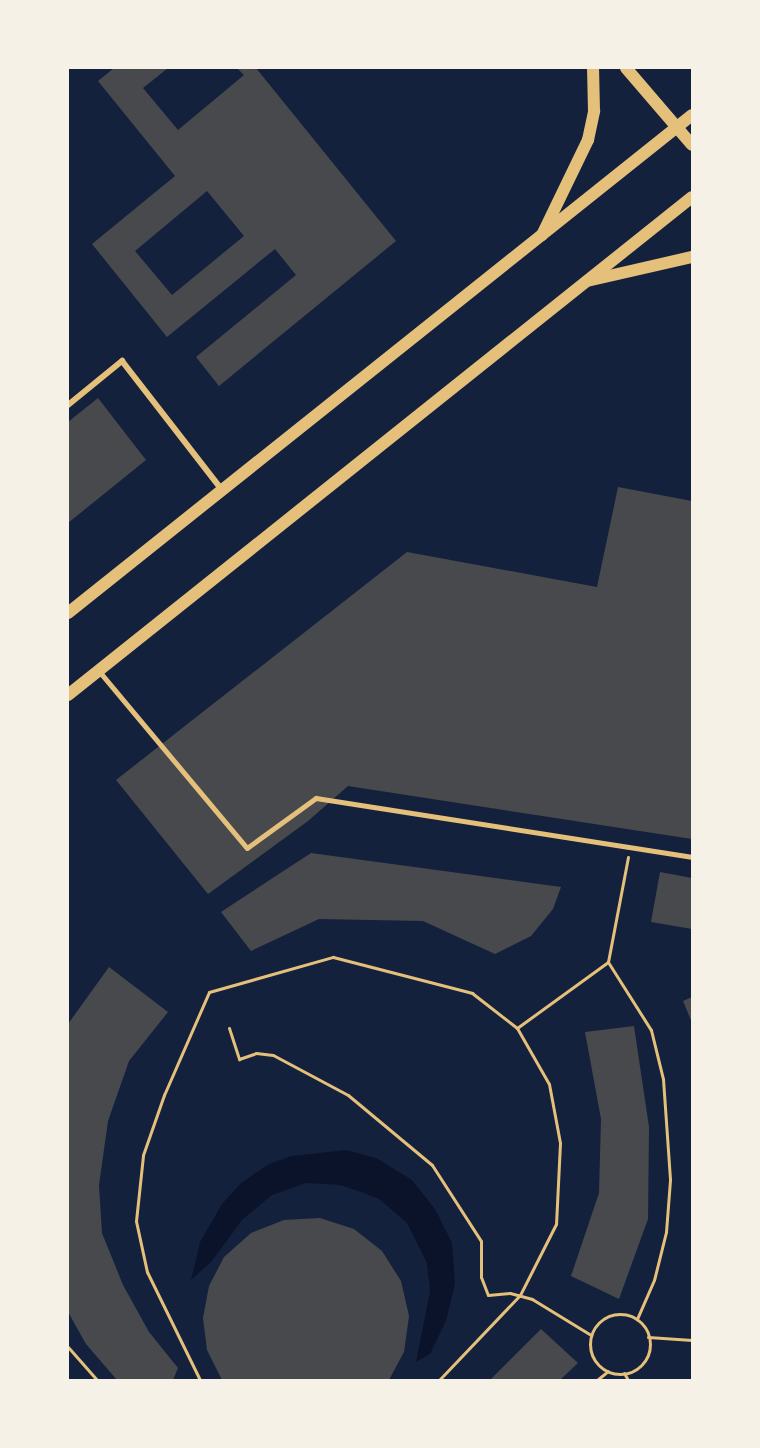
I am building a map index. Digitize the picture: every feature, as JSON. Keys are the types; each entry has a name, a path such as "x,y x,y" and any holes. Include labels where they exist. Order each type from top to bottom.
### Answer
{"main road":[{"path":"540,239 588,140 594,111 593,68"},
{"path":"626,68 693,145"},
{"path":"68,613 693,115"},
{"path":"68,695 580,283 693,197"},
{"path":"580,283 693,257"}],"street":[{"path":"68,405 122,361 223,491"}],"lane":[{"path":"98,670 247,848 316,798 693,857"}],"path":[{"path":"517,1028 608,962 630,848"},
{"path":"200,1380 147,1272 136,1221 143,1155 164,1095 209,992 333,957 472,993 517,1028 549,1084 560,1143 556,1224 520,1295 439,1380"},
{"path":"608,962 651,1030 663,1079 668,1132 666,1232 654,1280 636,1319"},
{"path":"229,1028 239,1059 256,1053 273,1055 348,1095 432,1165 481,1240 481,1277 488,1295 520,1295 591,1335"},
{"path":"610,1316 636,1319 648,1337 648,1352 643,1363 624,1373 608,1371 593,1356 591,1335 610,1316"},
{"path":"648,1337 693,1340"},
{"path":"68,1347 97,1380"},
{"path":"597,1380 608,1371"},
{"path":"624,1373 628,1380"}],"water":[{"path":"346,1150 376,1158 412,1180 435,1209 452,1243 455,1284 446,1321 430,1354 416,1362 430,1291 427,1263 407,1223 379,1199 361,1192 340,1185 306,1183 272,1195 242,1220 212,1261 191,1280 200,1242 222,1204 241,1183 269,1164 291,1156"}],"building":[{"path":"114,68 168,68 143,88 178,130 244,75 237,68 256,68 396,241 219,386 196,357 296,275 275,249 167,337 92,244 175,176 98,81","holes":["207,191 244,236 172,295 135,251"]},
{"path":"98,398 146,460 68,523 68,422"},
{"path":"618,487 692,501 692,839 348,786 308,821 208,894 116,780 407,552 597,587"},
{"path":"311,853 561,887 553,909 531,936 495,954 423,921 319,919 251,951 221,912"},
{"path":"660,872 692,878 692,929 651,922"},
{"path":"109,967 168,1012 129,1061 108,1121 99,1185 102,1233 123,1285 149,1332 178,1368 173,1380 117,1380 86,1344 68,1312 68,1024"},
{"path":"692,997 692,1023 683,1001"},
{"path":"634,1026 649,1127 648,1219 619,1299 571,1276 599,1193 601,1119 585,1032"},
{"path":"320,1218 354,1229 382,1251 401,1281 409,1316 404,1352 389,1380 222,1380 207,1350 203,1318 209,1286 224,1257 251,1233 284,1220"},
{"path":"541,1329 578,1363 560,1380 490,1380"}]}
